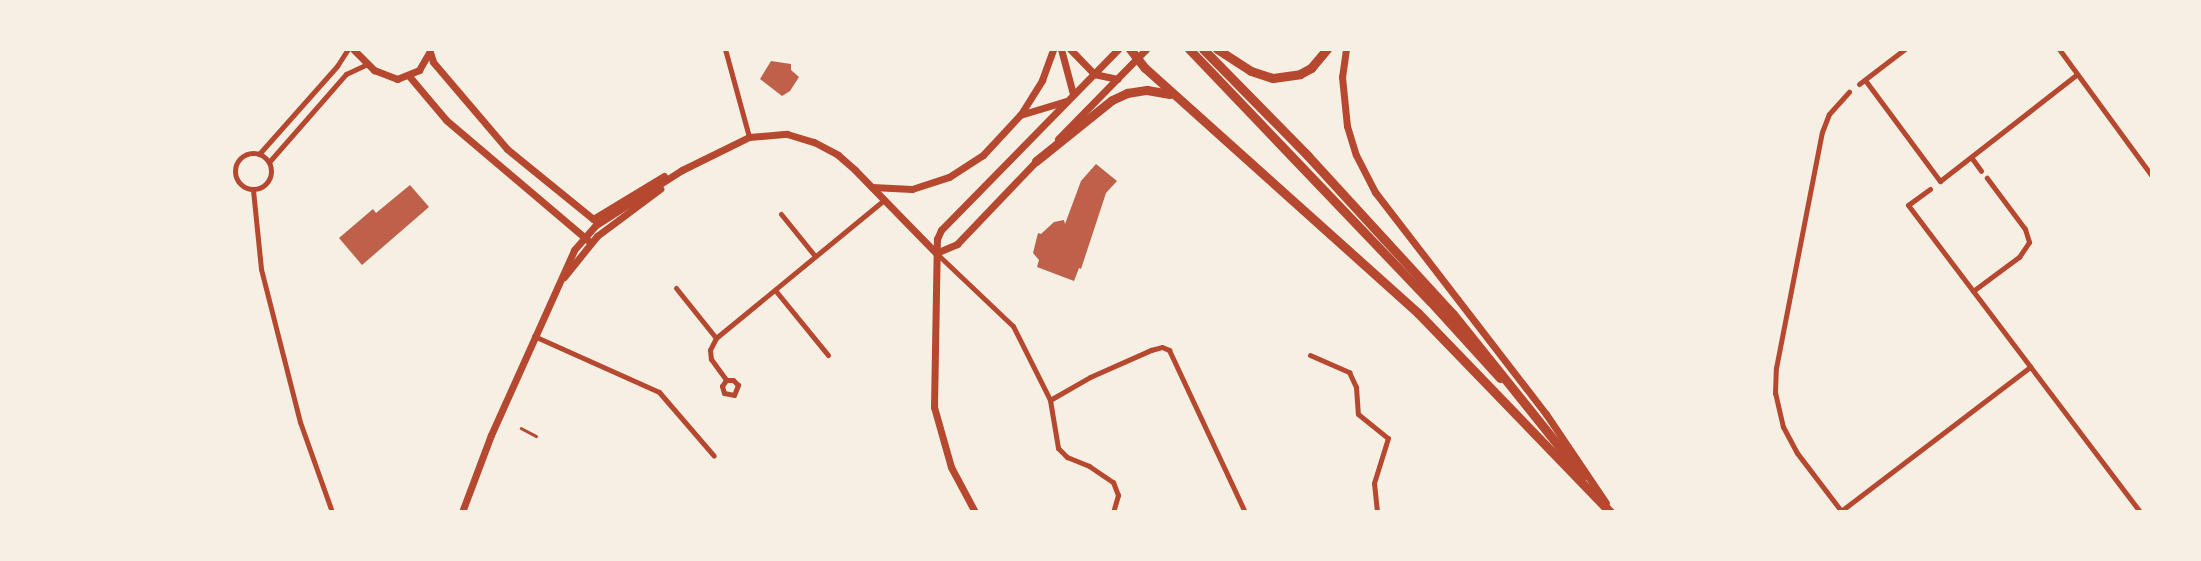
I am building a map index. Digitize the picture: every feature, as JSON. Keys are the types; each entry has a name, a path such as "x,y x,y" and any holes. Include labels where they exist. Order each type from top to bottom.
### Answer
{"main road":[{"path":"1130,49 1136,60 1418,313 1611,512"},
{"path":"1189,49 1430,300 1538,421"},
{"path":"1203,49 1308,156 1444,303 1611,512"},
{"path":"1217,49 1251,71 1273,78 1300,74 1311,68 1327,49"},
{"path":"1036,161 1098,110 1127,93 1157,90 1178,98"}],"street":[{"path":"253,190 238,182 235,169 244,156 259,154 337,66 348,49"},
{"path":"353,49 367,64 391,78 409,76 419,69 430,50"},
{"path":"725,49 748,138"},
{"path":"871,187 912,189 950,177 977,160 1020,115 1042,80 1053,49"},
{"path":"1062,49 1073,94"},
{"path":"1070,49 1094,74 1117,79"},
{"path":"975,512 951,467 934,408 936,253 941,230 1118,49"},
{"path":"936,253 957,244 1146,49"},
{"path":"1346,49 1342,77 1347,125 1356,155 1375,192 1546,414 1611,512"},
{"path":"1905,49 1862,82 1940,181 2076,75"},
{"path":"2059,49 2152,176"},
{"path":"430,50 433,62 507,149 594,222"},
{"path":"253,190 268,181 269,163 346,74 367,64"},
{"path":"409,76 446,120 589,239"},
{"path":"1849,92 1829,114 1822,132 1776,368 1775,393 1783,427 1797,453 1841,511 2030,367"},
{"path":"1020,115 1066,101"},
{"path":"589,239 594,222 649,184 748,138 787,134 814,142 838,155 1013,326 1050,400 1058,448 1067,457 1111,479 1118,495 1113,512"},
{"path":"259,154 269,163"},
{"path":"1971,157 1981,170"},
{"path":"462,512 491,435 574,250 682,170"},
{"path":"1973,291 2019,257 2029,242 2025,229 1987,178"},
{"path":"1930,189 1908,205 2140,512"},
{"path":"253,190 261,269 300,422 332,512"},
{"path":"726,380 710,354 716,338 884,200"},
{"path":"781,214 815,256"},
{"path":"676,288 716,338"},
{"path":"775,290 828,355"},
{"path":"534,337 659,393 714,456"},
{"path":"1050,400 1090,377 1151,350 1168,349 1179,364 1244,512"},
{"path":"1310,355 1349,372 1356,387 1358,414 1388,438 1374,483 1377,512"}],"path":[{"path":"522,428 536,436"}],"building":[{"path":"771,61 791,64 791,70 799,77 790,91 782,96 760,79"},
{"path":"1096,164 1117,181 1106,193 1081,269 1079,268 1074,281 1037,267 1039,260 1033,253 1038,233 1041,234 1054,222 1064,220 1065,224 1081,181"},
{"path":"410,185 429,207 362,265 339,238 373,209 376,213"}]}
